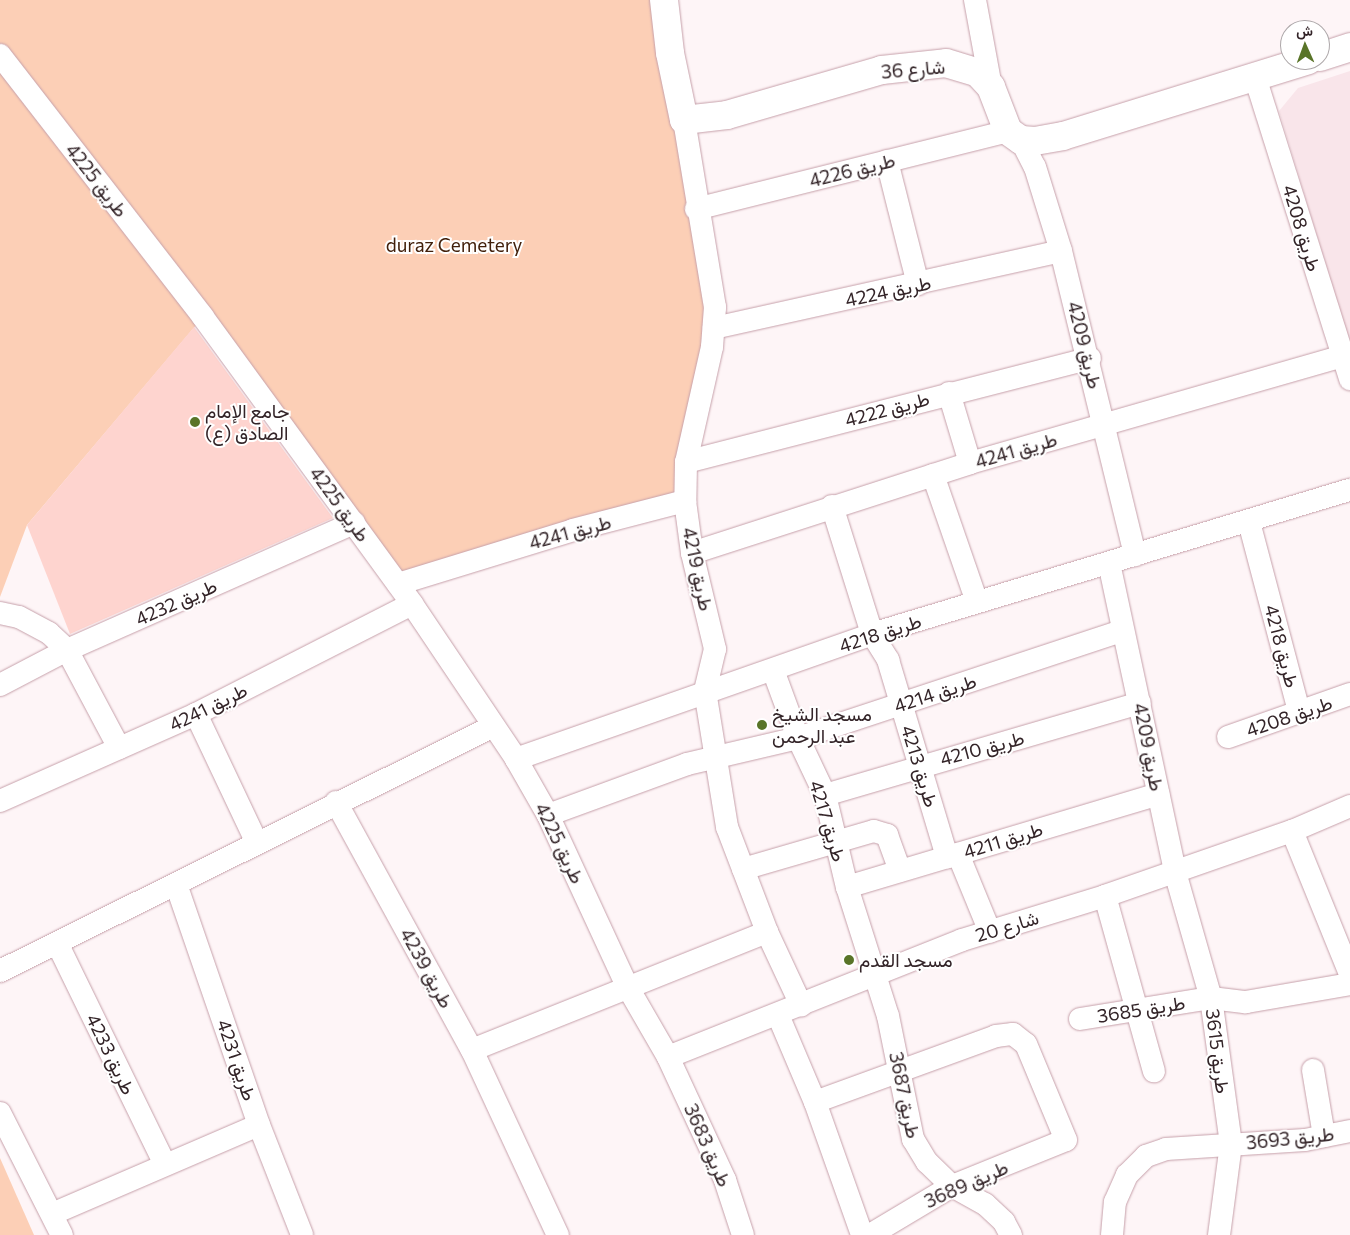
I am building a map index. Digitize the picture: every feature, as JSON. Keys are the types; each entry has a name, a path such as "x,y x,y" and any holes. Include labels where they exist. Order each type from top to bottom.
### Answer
{"street":[{"path":"664,0 670,53 684,120"},
{"path":"975,0 991,88"},
{"path":"1330,53 1350,47"},
{"name":"طريق 4225","path":"0,55 203,316 398,584 492,727 516,759 548,815 626,986 668,1057"},
{"name":"شارع 36","path":"684,120 727,115 882,70 946,63 978,73 991,88 1015,136"},
{"path":"1015,136 1063,136 1280,69"},
{"name":"طريق 4208","path":"1255,76 1350,379"},
{"name":"طريق 4219","path":"684,120 696,209 713,286 714,328 686,462 685,501 692,553 714,649 705,691 727,827 767,932 801,1005"},
{"name":"طريق 4226","path":"696,209 887,161 1015,136"},
{"name":"طريق 4209","path":"1015,136 1035,167 1061,251 1090,358 1135,555"},
{"path":"887,161 918,284"},
{"name":"طريق 4224","path":"714,328 1061,251"},
{"name":"طريق 4241","path":"692,553 832,506 970,463 1342,356"},
{"name":"طريق 4222","path":"686,462 1090,358"},
{"path":"949,393 970,463"},
{"path":"933,475 976,602"},
{"name":"طريق 4218","path":"516,759 705,691 774,670 872,634 1249,522 1350,490"},
{"name":"طريق 4241","path":"398,584 573,530 685,501"},
{"name":"طريق 4213","path":"832,506 872,634 888,660 920,765 952,856 990,932"},
{"name":"طريق 4218","path":"1249,522 1299,711"},
{"name":"طريق 4232","path":"0,685 67,650 354,523"},
{"name":"طريق 4209","path":"1109,563 1122,631 1140,703 1176,872"},
{"name":"طريق 4241","path":"0,801 196,714 412,604"},
{"path":"0,612 19,617 49,632 67,650 120,748"},
{"name":"طريق 4214","path":"548,815 623,785 715,758 798,738 1122,631"},
{"name":"طريق 4217","path":"774,670 798,738 825,795 847,887 876,974"},
{"name":"طريق 4208","path":"1228,737 1350,694"},
{"name":"طريق 4210","path":"825,795 920,765 1140,703"},
{"path":"196,714 256,841"},
{"path":"0,972 176,884 256,841 492,727"},
{"name":"طريق 4211","path":"847,887 1158,794"},
{"name":"طريق 4239","path":"336,802 472,1050 511,1138 558,1235"},
{"name":"شارع 20","path":"668,1057 778,1015 876,974 990,932 1176,872 1292,831 1350,806"},
{"path":"1292,831 1350,974"},
{"path":"743,869 836,840 882,832 887,835 900,871"},
{"name":"طريق 3615","path":"1176,872 1211,998 1231,1144 1219,1235"},
{"name":"طريق 4231","path":"176,884 259,1125 302,1235"},
{"path":"1105,896 1134,1010 1154,1071"},
{"path":"472,1050 626,986 767,932"},
{"name":"طريق 4233","path":"58,944 165,1164"},
{"name":"طريق 3687","path":"876,974 918,1152 952,1186 985,1204 1004,1222 1011,1235"},
{"name":"طريق 3685","path":"1080,1019 1211,998 1246,1002 1350,984"},
{"path":"778,1015 815,1102 862,1235"},
{"name":"طريق 3689","path":"870,1235 952,1186 1066,1140 1026,1044 1013,1034 996,1036 900,1070"},
{"name":"طريق 3683","path":"668,1057 724,1180 743,1235"},
{"path":"815,1102 900,1070"},
{"path":"1313,1070 1324,1136"},
{"path":"0,1113 62,1235"},
{"path":"52,1214 259,1125"},
{"name":"طريق 3693","path":"1112,1235 1115,1202 1127,1175 1146,1156 1166,1148 1324,1136 1350,1131"}],"shaded area":[{"path":"1350,71 1350,344 1279,111 1298,88"}],"green space":[{"name":"duraz Cemetery","path":"0,0 659,0 714,328 685,501 398,584 203,317 27,525 0,597"},
{"path":"0,1158 34,1235 0,1235"}],"building":[{"name":"جامع الإمام الصادق (ع)","path":"194,327 333,518 70,634 27,525"}],"place":[{"name":"جامع الإمام الصادق (ع)","path":"195,422"},
{"name":"مسجد الشيخ عبد الرحمن","path":"762,725"},
{"name":"مسجد القدم","path":"849,960"}]}
